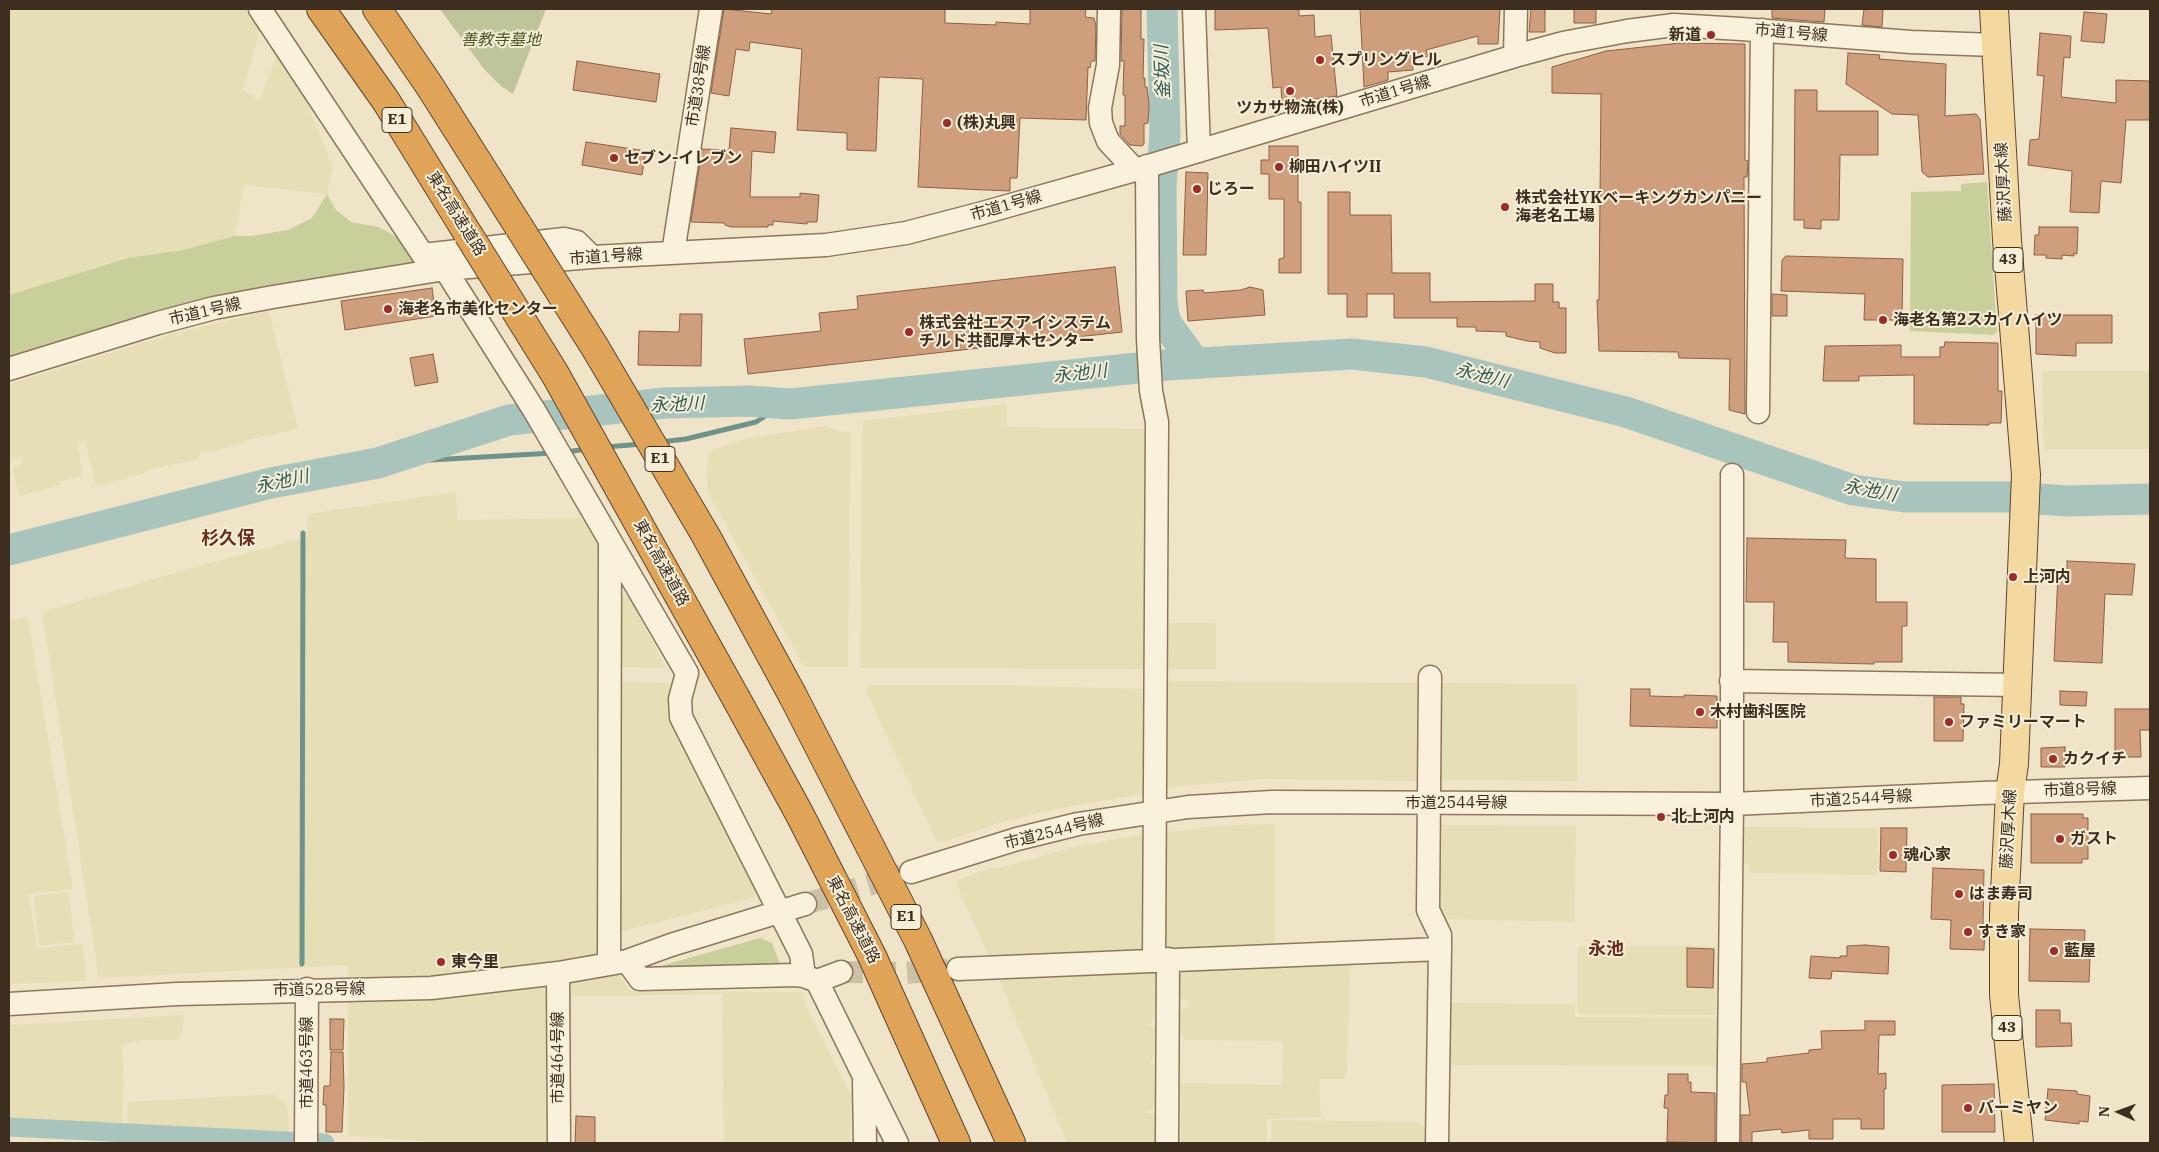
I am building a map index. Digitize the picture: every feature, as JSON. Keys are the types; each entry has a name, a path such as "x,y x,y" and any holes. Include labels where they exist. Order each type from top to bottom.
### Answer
{"highway":[{"name":"東名高速道路","path":"321,9 386,102 554,374 737,700 799,814 872,956 956,1143"},
{"name":"E1","path":"377,9 429,85 596,349 706,536 793,696 918,940 1011,1143"}],"main road":[{"name":"藤沢厚木線","path":"1994,9 2007,240 2026,475 2018,685 2004,913 2004,995 2019,1143"}],"street":[{"path":"260,9 423,255 564,239 577,242 592,257"},
{"name":"市道38号線","path":"673,253 711,9"},
{"path":"1109,9 1108,65 1100,108 1101,123 1108,141 1146,166 1148,344 1150,386 1157,422 1155,810 1167,1143"},
{"path":"1194,9 1199,151"},
{"path":"1515,56 1516,9"},
{"name":"市道1号線","path":"9,369 158,323 214,308 445,269 592,257 826,245 879,238 979,214 1199,151 1515,56 1597,36 1674,25 1911,42 1995,44"},
{"path":"1758,412 1762,30"},
{"path":"445,269 563,458 687,673 680,699 681,717 802,954 810,978 864,1075 897,1143"},
{"path":"1728,1143 1732,804 1732,475"},
{"path":"610,542 618,963"},
{"path":"1430,677 1428,910 1440,935 1437,1143"},
{"path":"1731,681 2018,685"},
{"name":"市道8号線","path":"2010,792 2150,788"},
{"name":"市道2544号線","path":"911,872 1078,824 1155,810 1240,803 1732,804 2010,792"},
{"path":"618,963 671,944 805,904"},
{"path":"958,969 1440,949"},
{"path":"618,963 640,979 810,978 842,972"},
{"name":"市道528号線","path":"9,1004 307,989 431,988 558,973 618,963"},
{"name":"市道464号線","path":"558,973 559,1143"},
{"name":"市道463号線","path":"306,1140 307,989"},
{"path":"864,1075 865,1143"}],"shaded area":[{"path":"9,9 246,9 260,30 243,90 259,101 278,53 300,86 333,167 327,194 244,185 235,236 183,250 128,258 9,295"},
{"path":"269,311 298,429 246,440 244,443 206,453 202,450 195,460 147,470 147,472 99,486 94,481 84,441 77,442 83,477 59,481 60,485 19,496 12,466 22,464 20,457 10,459 9,455 9,384 175,333"},
{"path":"2042,371 2150,371 2150,449 2044,449"},
{"path":"1006,404 1006,427 1151,429 1151,669 860,668 862,421"},
{"path":"827,426 836,431 851,432 848,667 807,667 803,665 707,490 708,452 744,439"},
{"path":"456,492 458,520 581,518 601,543 602,681 670,683 668,717 760,887 752,898 619,932 621,979 631,991 802,992 807,1008 852,1097 850,1143 724,1143 722,994 548,997 546,1143 450,1143 348,1136 348,965 99,978 42,612 307,537 308,514"},
{"path":"629,595 666,668 618,667 616,596"},
{"path":"28,617 73,889 29,894 37,948 82,944 87,981 9,984 9,621"},
{"path":"1165,623 1214,623 1216,625 1216,669 1166,669"},
{"path":"1165,681 1421,683 1421,781 1261,779 1160,788"},
{"path":"1438,684 1577,684 1578,781 1436,780"},
{"path":"870,685 999,685 1145,689 1143,794 1054,809 1002,822 944,842 937,842 866,692"},
{"path":"1275,824 1275,952 1164,955 1163,833 1214,826"},
{"path":"1435,825 1576,826 1574,922 1442,919 1436,908"},
{"path":"1744,827 1878,828 1877,875 1750,873 1749,864 1740,863 1741,829"},
{"path":"1143,834 1147,838 1145,954 991,961 956,884 960,879 992,868 999,868 1074,847"},
{"path":"68,892 75,942 40,946 33,896"},
{"path":"1578,946 1716,946 1716,1015 1578,1014"},
{"path":"1350,963 1347,1073 1344,1079 1319,1079 1321,1117 1267,1119 1267,1143 1181,1143 1180,1085 1182,1083 1282,1085 1283,1041 1184,1040 1184,1035 1180,1031 1180,1009 1189,1007 1189,1003 1187,1000 1180,999 1179,965"},
{"path":"1159,971 1158,1017 1152,1017 1152,1023 1149,1025 1159,1029 1159,1055 1153,1056 1151,1063 1148,1064 1160,1065 1160,1101 1150,1111 1143,1113 1157,1114 1160,1143 1067,1143 996,972"},
{"path":"1449,1003 1575,1004 1574,1017 1718,1018 1717,1066 1449,1065"},
{"path":"184,1015 181,1036 178,1040 143,1040 122,1044 124,1087 121,1129 9,1123 9,1025"},
{"path":"276,1094 277,1099 286,1102 289,1122 287,1135 127,1128 128,1102"},
{"path":"1272,1120 1419,1122 1427,1131 1427,1143 1270,1143"}],"green space":[{"name":"善教寺墓地","path":"440,9 546,9 513,94 501,86 484,69"},
{"path":"1987,182 1997,332 1993,335 1910,331 1911,192 1961,191 1961,184"},
{"path":"327,194 335,209 351,222 379,227 397,237 409,247 417,261 408,269 9,368 9,295 128,258 183,250 235,236 251,236 288,230 312,218"},
{"path":"760,938 772,943 782,968 650,969"}],"building":[{"path":"724,9 771,14 772,9 945,9 945,23 996,25 996,22 1030,24 1030,9 1086,9 1085,17 1094,18 1096,26 1095,61 1091,61 1090,68 1088,67 1086,120 1020,118 1017,178 1010,178 1010,191 918,187 923,79 879,77 876,151 847,150 847,133 797,130 802,49 750,42 749,51 736,49 729,96 711,93"},
{"path":"1122,9 1141,9 1141,39 1144,39 1143,78 1145,78 1149,104 1148,123 1144,124 1144,144 1142,146 1130,145 1120,134 1120,126 1125,126 1125,95 1123,95 1124,61 1121,61"},
{"path":"1215,9 1299,9 1299,16 1314,15 1315,37 1331,35 1337,96 1302,101 1302,104 1282,105 1281,87 1273,88 1268,28 1215,30"},
{"path":"1360,9 1500,9 1498,44 1478,44 1478,36 1426,50 1428,56 1412,60 1413,70 1388,72 1388,80 1364,87"},
{"path":"1531,9 1545,9 1545,32 1529,32"},
{"path":"1574,9 1596,9 1596,23 1574,23"},
{"path":"1772,9 1825,9 1824,22 1772,18"},
{"path":"1864,9 1883,9 1882,27 1862,25"},
{"path":"2084,12 2107,14 2104,43 2081,41"},
{"path":"2040,33 2071,36 2070,58 2064,57 2061,97 2116,103 2116,80 2150,81 2150,120 2126,120 2121,183 2101,181 2099,213 2070,212 2072,171 2028,165 2030,140 2039,139 2044,76 2037,75"},
{"path":"1680,43 1745,44 1745,160 1748,161 1747,177 1744,177 1745,414 1729,410 1730,359 1679,358 1678,352 1599,351 1597,300 1599,300 1601,94 1552,93 1552,67 1606,51"},
{"path":"1848,53 1880,55 1879,59 1946,64 1945,116 1976,114 1980,119 1984,174 1928,177 1922,172 1918,115 1892,114 1846,84"},
{"path":"577,61 660,74 656,102 573,90"},
{"path":"1795,90 1817,90 1817,111 1878,111 1878,155 1840,155 1839,220 1821,220 1821,229 1804,228 1804,220 1794,220"},
{"path":"731,128 776,132 774,153 752,151 750,197 800,197 800,193 819,195 817,222 807,222 807,224 773,221 773,225 768,225 768,227 731,227 725,225 725,223 691,222 702,149 729,150"},
{"name":"セブン-イレブン","path":"586,142 646,151 642,175 582,165"},
{"path":"1269,146 1298,146 1298,202 1301,202 1301,273 1279,273 1279,259 1284,258 1284,199 1269,199 1269,174 1261,174 1261,160 1269,160"},
{"path":"1186,172 1208,173 1206,255 1183,255"},
{"path":"1328,192 1350,192 1350,215 1391,215 1392,273 1430,273 1430,301 1432,302 1535,301 1535,284 1553,284 1553,302 1559,302 1559,308 1566,308 1566,353 1555,353 1540,348 1540,342 1506,336 1506,332 1476,331 1476,327 1457,327 1457,318 1394,318 1394,294 1367,294 1367,317 1347,317 1347,294 1328,294"},
{"path":"2039,227 2078,227 2077,254 2074,253 2074,256 2062,255 2062,259 2046,258 2046,255 2034,255 2035,235 2039,235"},
{"name":"海老名第2スカイハイツ","path":"1786,256 1903,259 1902,320 1864,320 1865,294 1781,291 1782,260"},
{"path":"1115,267 1122,332 748,374 744,339 821,331 819,313 858,309 857,296"},
{"path":"1250,287 1263,290 1265,315 1188,321 1186,291 1203,290 1204,293 1241,290"},
{"name":"海老名市美化センター","path":"432,288 436,316 345,330 341,301"},
{"path":"1772,294 1787,295 1787,316 1772,316"},
{"path":"680,314 702,314 701,366 638,365 639,331 679,332"},
{"path":"2036,315 2112,315 2112,343 2076,343 2076,356 2036,354"},
{"path":"1945,342 1998,343 1998,391 2002,391 2001,423 1989,423 1989,425 1914,424 1914,375 1859,376 1859,381 1823,381 1825,346 1901,345 1901,357 1940,357 1940,347 1944,347"},
{"path":"433,354 438,382 415,386 410,358"},
{"path":"1747,538 1846,540 1845,558 1876,559 1876,602 1907,602 1907,626 1902,626 1902,662 1874,662 1874,664 1788,662 1788,642 1773,642 1774,602 1746,602"},
{"path":"2067,561 2135,564 2132,595 2105,594 2102,663 2054,661 2058,574 2067,574"},
{"path":"1631,689 1650,689 1650,696 1717,696 1717,728 1630,726"},
{"path":"2060,691 2087,692 2086,706 2060,705"},
{"name":"ファミリーマート","path":"1934,697 1961,697 1961,704 1964,704 1963,741 1934,741"},
{"path":"2115,709 2150,709 2150,730 2140,730 2141,757 2115,757"},
{"path":"2065,747 2065,767 2041,767 2041,748"},
{"name":"ガスト","path":"2031,814 2083,814 2083,818 2088,818 2088,859 2082,859 2082,863 2031,863"},
{"path":"1881,828 1907,828 1906,872 1880,871"},
{"path":"1933,868 1984,870 1984,950 1950,949 1951,920 1931,919"},
{"path":"2030,929 2085,930 2084,958 2090,959 2089,982 2029,981"},
{"path":"1847,946 1889,947 1888,974 1832,971 1831,979 1809,978 1811,956 1840,958 1840,956 1847,956"},
{"path":"1687,948 1714,949 1713,988 1687,987"},
{"path":"2036,1010 2060,1010 2060,1023 2071,1023 2072,1046 2036,1047"},
{"path":"330,1019 344,1019 343,1050 330,1050"},
{"path":"1865,1021 1895,1021 1895,1035 1879,1035 1878,1074 1886,1073 1884,1129 1861,1129 1861,1119 1833,1119 1833,1139 1809,1139 1809,1130 1782,1133 1781,1129 1752,1132 1752,1143 1741,1143 1741,1115 1750,1115 1746,1082 1742,1082 1742,1064 1767,1062 1767,1058 1809,1053 1809,1050 1822,1049 1821,1031 1865,1030"},
{"path":"331,1052 343,1052 342,1132 326,1132 326,1105 323,1105 324,1086 330,1086"},
{"path":"1668,1074 1688,1074 1688,1082 1691,1082 1691,1092 1715,1093 1715,1143 1667,1142 1668,1108 1664,1108 1665,1095 1668,1095"},
{"name":"バーミヤン","path":"1994,1084 1995,1132 1942,1132 1942,1085"},
{"path":"2048,1089 2077,1091 2077,1094 2090,1096 2088,1122 2079,1121 2079,1124 2045,1120"},
{"path":"576,1116 595,1117 595,1143 575,1143"}],"waterway":[{"name":"釜坂川","path":"1162,9 1165,135 1161,185 1162,301 1164,316 1168,326 1195,363"},
{"name":"永池川","path":"9,550 271,483 378,463 509,420 665,403 749,401 790,404 1167,365 1352,354 1426,362 1626,412 1853,490 1905,497 2009,497 2067,501 2150,499"},
{"path":"660,442 686,439 756,422 784,404"},
{"path":"606,447 642,444"},
{"path":"566,452 587,449"},
{"path":"378,463 553,453"},
{"path":"302,964 303,533"},
{"path":"9,1127 325,1143"}],"tunnel":[{"path":"805,904 902,875"},
{"path":"841,972 903,973 948,970"}],"place":[{"name":"新道","path":"1711,35"},
{"name":"スプリングヒル","path":"1320,60"},
{"name":"ツカサ物流(株)","path":"1290,91"},
{"name":"(株)丸興","path":"947,123"},
{"name":"セブン-イレブン","path":"614,158"},
{"name":"柳田ハイツII","path":"1279,167"},
{"name":"じろー","path":"1197,189"},
{"name":"株式会社YKベーキングカンパニー 海老名工場","path":"1505,207"},
{"name":"海老名市美化センター","path":"388,309"},
{"name":"海老名第2スカイハイツ","path":"1883,320"},
{"name":"株式会社エスアイシステム チルド共配厚木センター","path":"909,332"},
{"name":"上河内","path":"2013,577"},
{"name":"木村歯科医院","path":"1700,712"},
{"name":"ファミリーマート","path":"1949,722"},
{"name":"カクイチ","path":"2053,759"},
{"name":"北上河内","path":"1661,817"},
{"name":"ガスト","path":"2060,839"},
{"name":"魂心家","path":"1893,855"},
{"name":"はま寿司","path":"1959,894"},
{"name":"すき家","path":"1968,932"},
{"name":"藍屋","path":"2054,951"},
{"name":"東今里","path":"441,962"},
{"name":"バーミヤン","path":"1968,1108"}],"district":[{"name":"杉久保","path":"228,539"},
{"name":"永池","path":"1606,950"}]}
